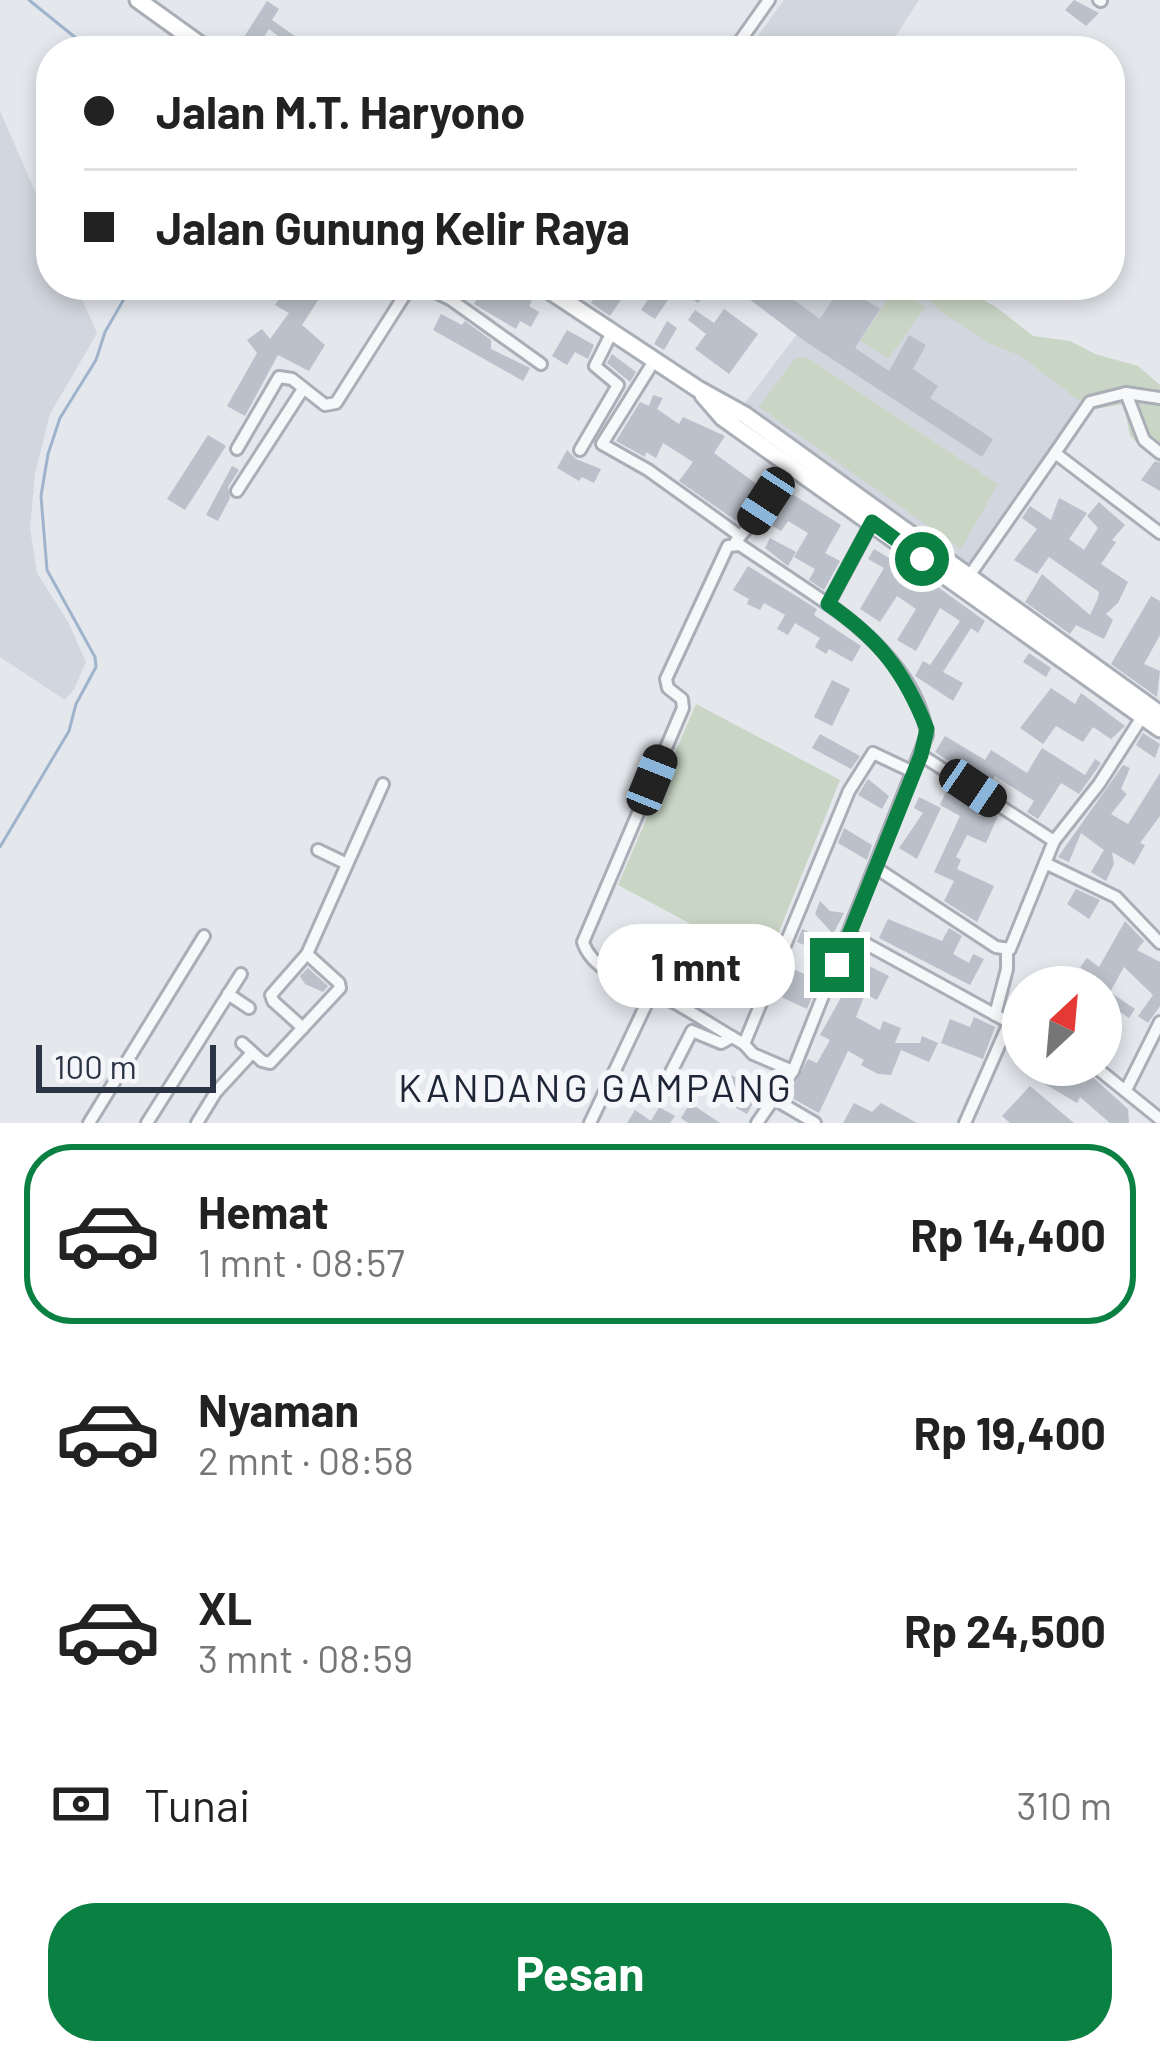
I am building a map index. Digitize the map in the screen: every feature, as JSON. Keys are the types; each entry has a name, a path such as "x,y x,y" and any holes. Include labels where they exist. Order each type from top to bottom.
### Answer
{"main road":[{"path":"138,0 188,36"},
{"path":"575,300 612,332 745,416 1160,729"},
{"path":"698,389 723,418 1160,714"}],"street":[{"path":"744,36 769,0"},
{"path":"236,449 279,377 292,380 325,405 336,404 402,300"},
{"path":"451,300 541,364"},
{"path":"580,450 618,385 595,364 612,332"},
{"path":"655,361 602,444 648,470 873,637 899,671 927,729 850,935 788,1078 758,1123"},
{"path":"237,491 303,389"},
{"path":"966,582 1090,402 1126,393 1160,398"},
{"path":"1126,393 1144,440 1160,454"},
{"path":"1055,453 1160,533"},
{"path":"788,1078 599,963 586,952 583,942 683,708 682,699 670,691 666,679 728,546 737,540 789,464"},
{"path":"828,604 872,522"},
{"path":"995,1015 1007,951 1054,842 1142,717"},
{"path":"732,1041 867,757 873,753 914,772"},
{"path":"921,755 1054,842"},
{"path":"303,1028 271,998 308,954 383,784"},
{"path":"318,850 347,864"},
{"path":"1045,863 1116,897 1160,943"},
{"path":"876,868 1007,951"},
{"path":"850,935 1002,1019"},
{"path":"88,1123 204,936"},
{"path":"242,1043 270,1063 341,985 308,954"},
{"path":"147,1123 241,974"},
{"path":"228,994 249,1008"},
{"path":"590,1123 650,996"},
{"path":"1126,1090 1160,1022"},
{"path":"671,1072 690,1032 732,1041"},
{"path":"970,1112 1002,1039"},
{"path":"197,1123 216,1092 252,1053"},
{"path":"1121,1086 1160,1120"},
{"path":"773,1099 815,1123"}],"shaded area":[{"path":"784,0 919,0 896,36 758,36"},
{"path":"0,111 36,194 36,300 83,300 97,333 50,414 35,474 30,528 37,573 86,662 65,700 0,657"},
{"path":"753,300 946,300 1088,394 973,567 745,403 797,334"}],"green space":[{"path":"888,300 914,300 925,307 889,358 860,341"},
{"path":"928,300 984,300 1033,336 1070,341 1138,366 1160,385 1160,463 1130,436 1124,404 1096,409 1021,356 989,343"},
{"path":"795,358 808,358 998,484 961,549 759,407"},
{"path":"696,704 840,780 766,964 618,885"}],"building":[{"path":"1074,0 1099,13 1086,26 1065,10"},
{"path":"267,1 279,9 272,20 295,36 278,36 269,29 265,36 245,36"},
{"path":"278,300 318,300 302,325 325,345 309,371 278,355 245,416 227,406 257,353 247,340 262,329 270,339 289,313 275,305"},
{"path":"476,300 530,300 529,306 539,312 531,327 520,321 516,329 474,304"},
{"path":"593,300 621,300 610,316"},
{"path":"647,300 668,300 655,319 641,310"},
{"path":"751,300 794,300 820,319 832,300 865,300 880,309 855,348 889,371 909,335 926,345 913,369 938,386 930,398 993,439 982,457 806,342"},
{"path":"724,309 758,334 729,374 695,349 706,334 688,320 695,310 714,323"},
{"path":"441,314 462,325 465,321 491,340 491,349 530,368 523,381 433,330"},
{"path":"667,321 677,328 664,350 654,344"},
{"path":"567,330 594,345 588,359 575,352 567,365 552,356"},
{"path":"612,354 636,372 630,382 607,363"},
{"path":"653,395 663,398 657,409 679,424 683,417 725,436 714,453 762,488 739,523 679,481 693,462 663,443 656,458 616,441 640,402 649,406"},
{"path":"208,435 226,446 185,510 167,499"},
{"path":"567,450 601,469 594,483 582,477 579,481 557,468"},
{"path":"1155,461 1160,463 1160,491 1141,480"},
{"path":"232,466 239,470 228,487 230,498 218,521 206,515"},
{"path":"792,494 841,525 825,553 840,561 824,590 809,580 815,569 794,557 808,533 788,521 781,531 766,522 772,513 777,516"},
{"path":"1059,498 1087,513 1069,539 1084,550 1098,528 1087,516 1099,502 1125,525 1101,564 1128,582 1118,603 1106,614 1113,620 1104,639 1076,625 1070,634 1025,602 1042,574 1090,615 1098,598 1099,592 1049,557 1037,574 1014,560 1037,529 1022,518 1030,506 1051,520"},
{"path":"770,538 796,552 788,566 765,548"},
{"path":"874,549 889,558 892,554 985,621 978,633 971,628 943,672 963,683 953,701 915,676 923,661 930,665 960,621 940,608 916,651 897,640 916,609 897,596 880,622 860,609 884,568 868,559"},
{"path":"748,566 817,609 814,615 861,646 852,662 815,647 820,638 795,623 788,635 777,629 785,615 764,603 760,610 747,604 749,599 733,590"},
{"path":"1151,596 1160,601 1160,635 1144,664 1160,671 1157,697 1111,664"},
{"path":"1029,653 1051,668 1046,677 1023,662"},
{"path":"832,680 850,689 832,726 814,717"},
{"path":"1051,688 1075,704 1081,693 1125,726 1111,739 1093,727 1083,742 1056,726 1043,744 1020,728"},
{"path":"1143,733 1160,744 1155,758 1136,745"},
{"path":"820,734 860,756 851,769 812,748"},
{"path":"945,736 985,760 991,750 1027,773 1042,748 1085,775 1095,759 1101,763 1079,794 1061,783 1038,819 1027,812 1034,801 995,776 988,787 935,752"},
{"path":"1123,765 1130,768 1121,789 1127,794 1111,814 1128,824 1160,773 1160,816 1140,843 1145,845 1134,865 1112,852 1114,864 1106,881 1091,872 1104,850 1081,833 1069,862 1058,857"},
{"path":"868,779 889,796 882,809 858,795"},
{"path":"955,789 998,816 986,843 967,835 956,857 961,860 957,869 994,886 977,922 944,901 954,881 934,872 960,816 940,805 947,790 953,793"},
{"path":"919,797 941,808 917,859 899,848 923,813 914,808"},
{"path":"844,828 872,845 867,860 838,843"},
{"path":"1076,889 1100,900 1089,919 1067,904"},
{"path":"820,901 830,911 844,913 833,934 815,914"},
{"path":"888,919 942,941 949,928 962,936 953,954 969,963 973,954 984,959 970,985 879,938"},
{"path":"1125,921 1144,941 1137,950 1160,962 1160,1006 1148,1023 1138,1016 1153,995 1124,967 1122,971 1122,966 1100,966"},
{"path":"802,929 834,942 829,955 797,942"},
{"path":"867,965 889,976 877,1000 865,994 856,1017 880,1030 883,1021 901,1028 895,1043 920,1043 922,1036 938,1043 929,1062 901,1050 891,1075 861,1065 864,1060 848,1051 819,1113 788,1096 808,1059 817,1063 830,1040 820,1035 843,994 851,967 864,973"},
{"path":"787,966 819,981 807,1009 775,994"},
{"path":"308,968 328,986 323,992 305,984 300,976"},
{"path":"1122,1000 1135,1009 1129,1018 1122,1013"},
{"path":"974,1017 995,1027 983,1059 941,1043 950,1019 970,1027"},
{"path":"727,1073 742,1081 738,1087 756,1098 747,1114 715,1096"},
{"path":"1030,1086 1074,1123 1010,1123 1002,1116"},
{"path":"1048,1086 1103,1086 1128,1109 1129,1123 1110,1123 1080,1097 1077,1103"},
{"path":"690,1103 720,1123 688,1123 681,1118"},
{"path":"854,1103 872,1112 881,1103 917,1123 843,1123"},
{"path":"659,1107 675,1116 670,1123 627,1123 635,1110 651,1121"}],"waterway":[{"path":"29,0 73,36"},
{"path":"0,847 69,731 76,704 96,667 95,657 47,570 41,496 60,418 96,360 123,300"}],"district":[{"name":"KANDANG GAMPANG","path":"596,1086"}],"route":[{"path":"837,965 926,742 927,729 889,656 873,637 828,604 872,522 922,559"}]}
